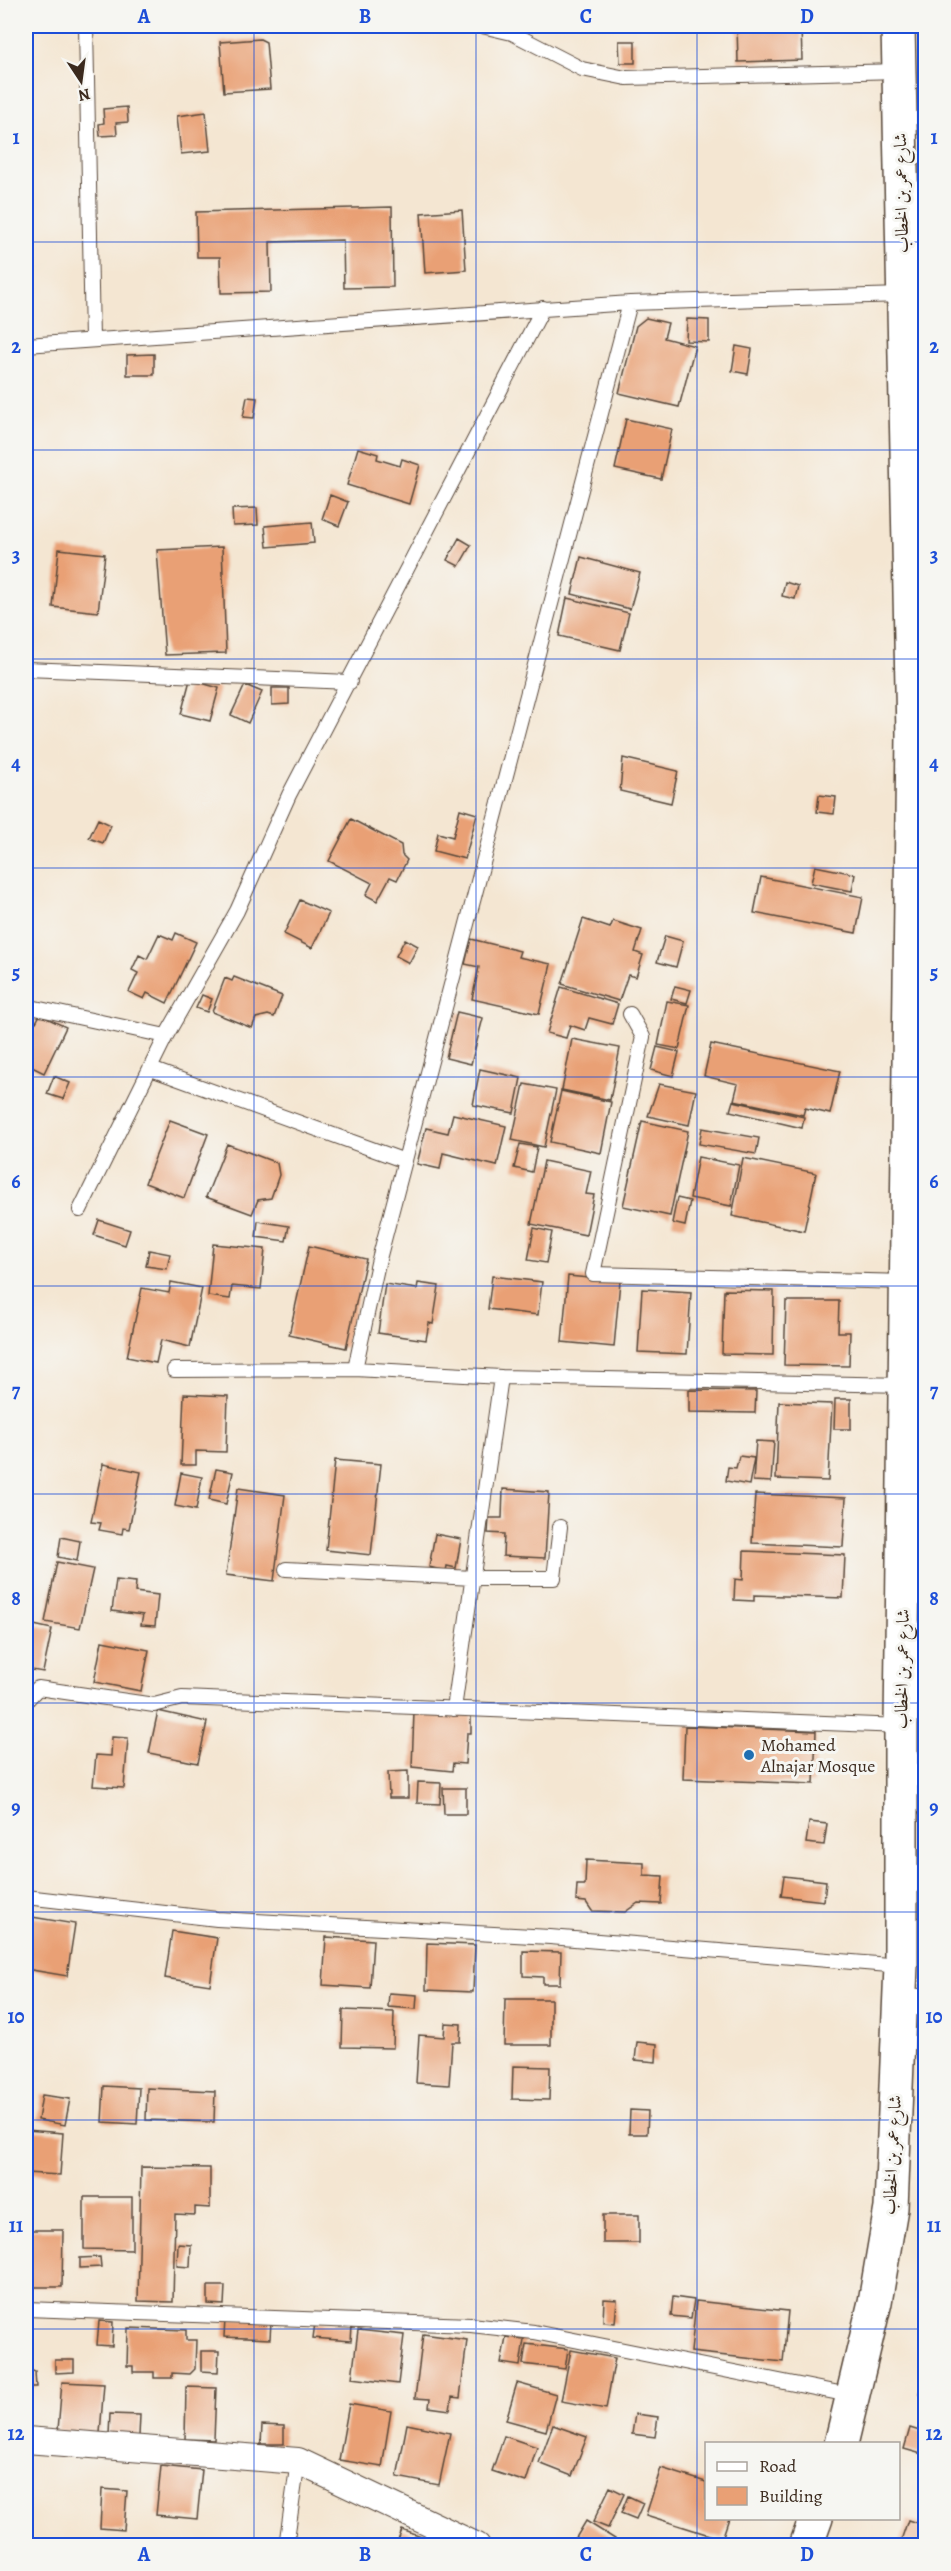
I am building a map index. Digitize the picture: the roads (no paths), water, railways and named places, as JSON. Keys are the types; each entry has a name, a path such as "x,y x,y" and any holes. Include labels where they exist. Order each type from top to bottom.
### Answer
{"main road":[{"name":"شارع عمر بن الخطاب","path":"842,2442 875,2302 891,2208 913,2001 901,1966 901,1726 909,1544 907,1282 917,1023 913,734 916,484 903,295 913,228 899,70 898,26"},
{"path":"806,2546 815,2520"}],"street":[{"path":"26,2440 298,2461 477,2546"}],"lane":[{"path":"86,26 92,340"},
{"path":"482,26 512,33 582,69 626,78 899,70"},
{"path":"26,345 630,303 903,295"},
{"path":"355,1369 378,1263 630,303"},
{"path":"80,1210 166,1036 237,911 290,795 543,308"},
{"path":"26,669 350,682"},
{"path":"26,1006 166,1036"},
{"path":"630,1014 643,1037 593,1274 907,1282"},
{"path":"151,1069 405,1161"},
{"path":"174,1370 355,1369 501,1377 906,1385"},
{"path":"454,1709 501,1377"},
{"path":"286,1569 474,1578 554,1578 560,1527"},
{"path":"26,1701 38,1688 154,1705 182,1698 901,1726"},
{"path":"26,1897 218,1918 550,1937 901,1966"},
{"path":"26,2309 448,2324 534,2332 854,2396"},
{"path":"285,2546 298,2461"}],"place":[{"name":"Mohamed Alnajar Mosque","path":"749,1755"}]}
